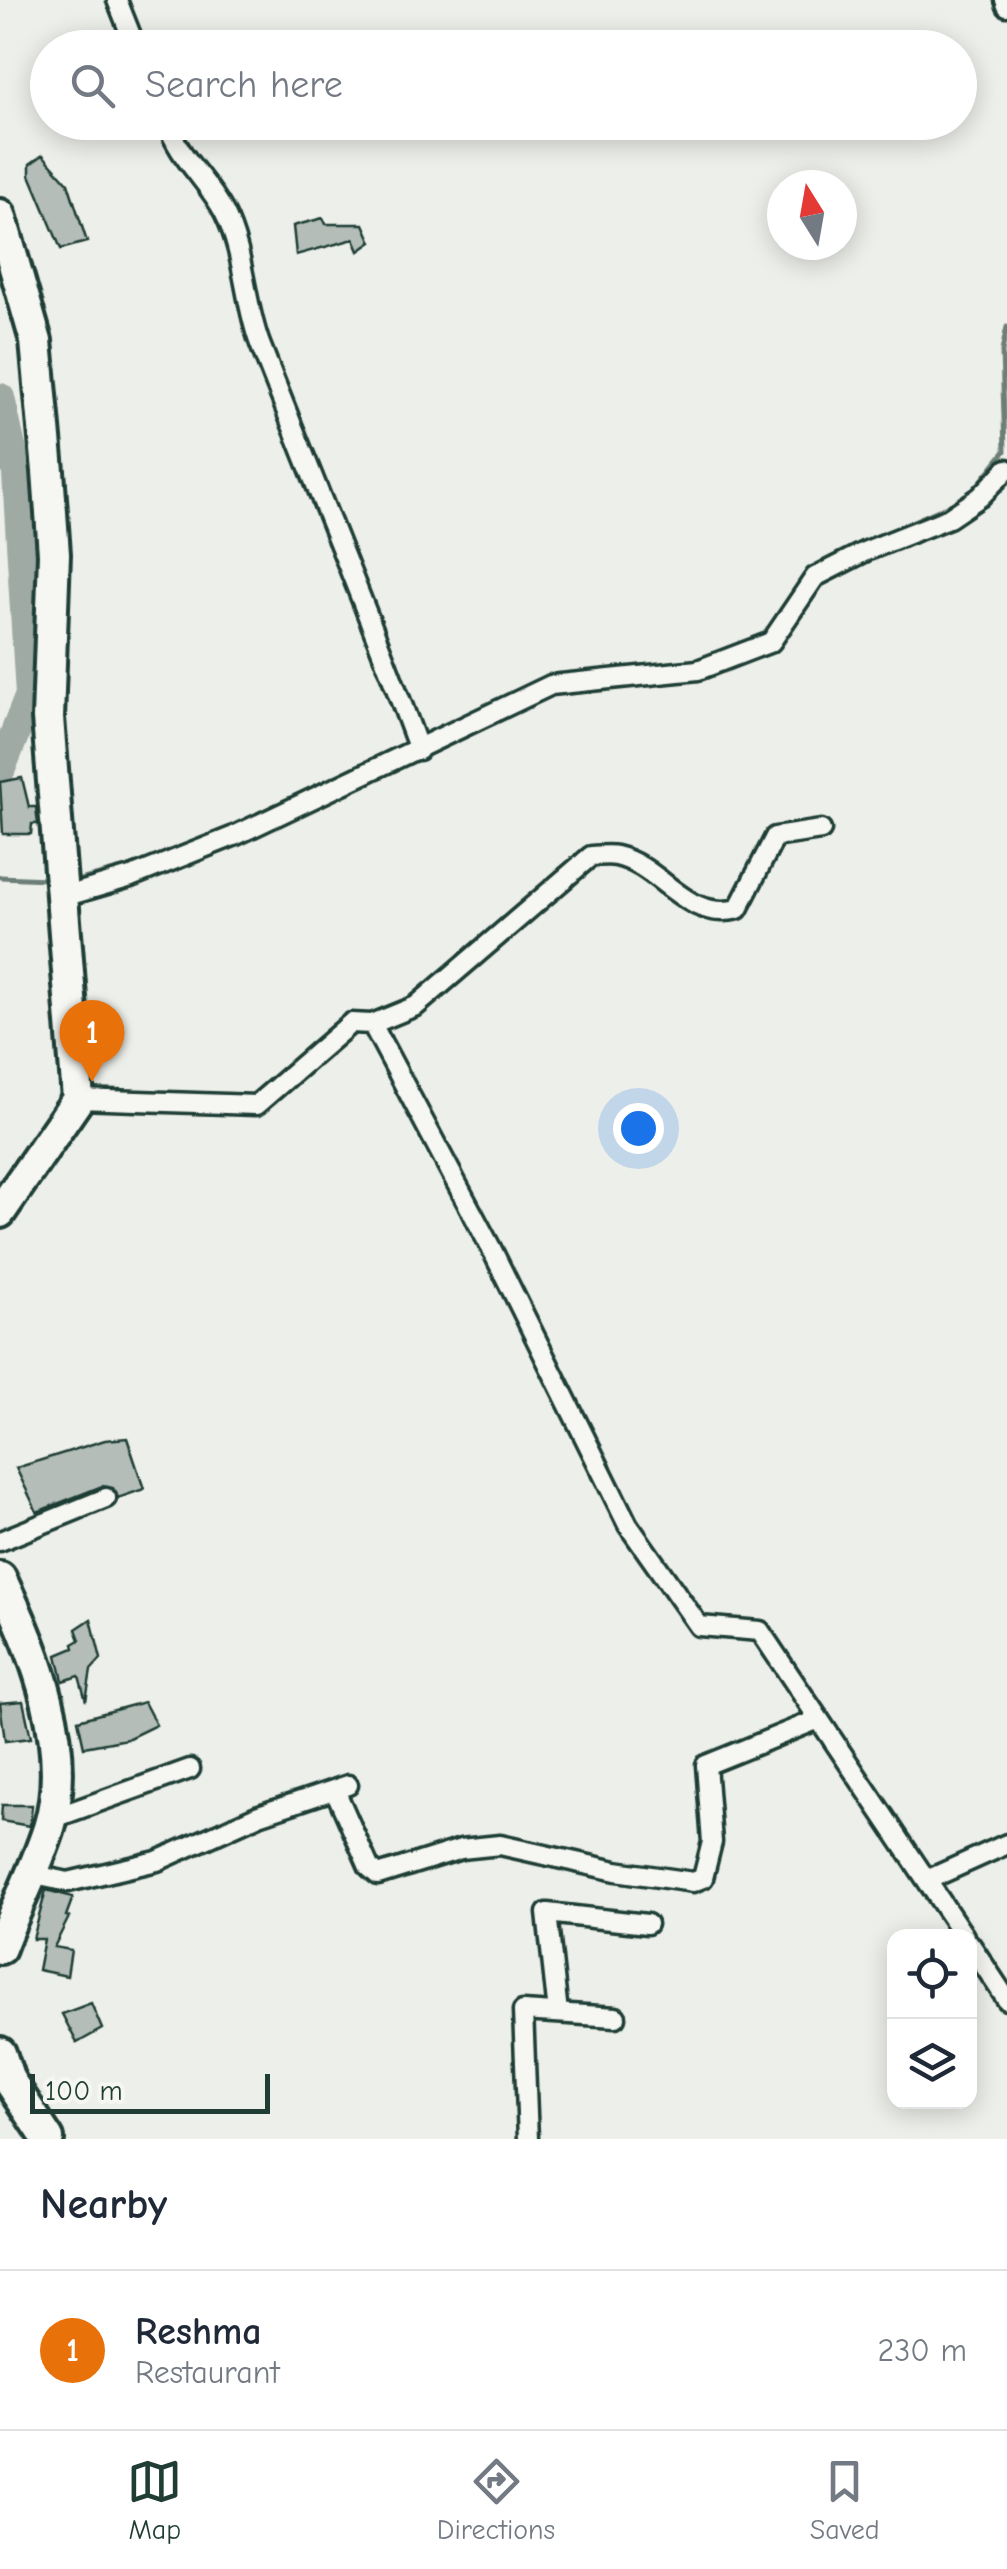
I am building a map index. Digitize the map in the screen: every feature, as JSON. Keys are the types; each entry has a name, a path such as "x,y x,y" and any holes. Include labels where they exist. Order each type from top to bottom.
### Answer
{"main road":[{"path":"0,215 36,341 45,434 54,554 48,718 78,1099 0,1212"},
{"path":"0,1578 46,1701 56,1752 51,1819 0,1948"},
{"path":"0,2052 9,2080 48,2139"}],"street":[{"path":"116,0 128,30"},
{"path":"172,140 224,210 242,262 258,338 358,582 418,750"},
{"path":"63,897 131,876 234,836 550,685 698,670 770,642 815,577 866,551 949,518 980,497 1007,469"},
{"path":"78,1099 256,1105 351,1024 372,1024 416,1006 591,856 616,856 676,896 718,914 738,909 775,837 821,830"},
{"path":"372,1024 491,1248 628,1526 700,1626 760,1631 959,1929"},
{"path":"0,1541 106,1498"},
{"path":"30,1874 68,1882 187,1849 259,1815 342,1788 369,1867 378,1874 461,1849 500,1845 616,1871 693,1882 704,1878 712,1842 706,1765 819,1719"},
{"path":"51,1819 190,1769"},
{"path":"926,1880 1007,1844"},
{"path":"558,2012 548,1913 647,1924"},
{"path":"977,1955 1007,2000"},
{"path":"528,2139 523,2011 616,2017"}],"building":[{"path":"43,155 68,183 87,242 61,249 30,175 30,164"},
{"path":"323,218 326,224 364,224 372,242 359,251 354,239 296,255 293,226"},
{"path":"22,778 29,807 36,807 38,824 32,824 31,834 3,834 0,782"},
{"path":"127,1438 144,1489 118,1498 113,1488 102,1486 37,1512 16,1468 105,1440"},
{"path":"91,1619 101,1659 91,1670 86,1701 79,1676 63,1681 57,1655 74,1648 73,1644 80,1640 76,1629"},
{"path":"23,1701 31,1738 5,1741 0,1703"},
{"path":"144,1702 156,1725 127,1739 84,1747 78,1720"},
{"path":"2,1805 32,1805 30,1826 1,1821"},
{"path":"46,1890 73,1897 66,1916 69,1917 54,1947 71,1950 67,1976 38,1970 44,1939 33,1939"},
{"path":"91,2003 102,2029 77,2043 62,2014"}],"waterway":[{"path":"970,495 1005,451 1002,351 1007,327"},
{"path":"0,398 17,474 30,695 0,771"},
{"path":"866,542 961,500"},
{"path":"76,881 141,864"},
{"path":"0,877 47,879"}],"place":[{"name":"Reshma","path":"92,1082"}]}
